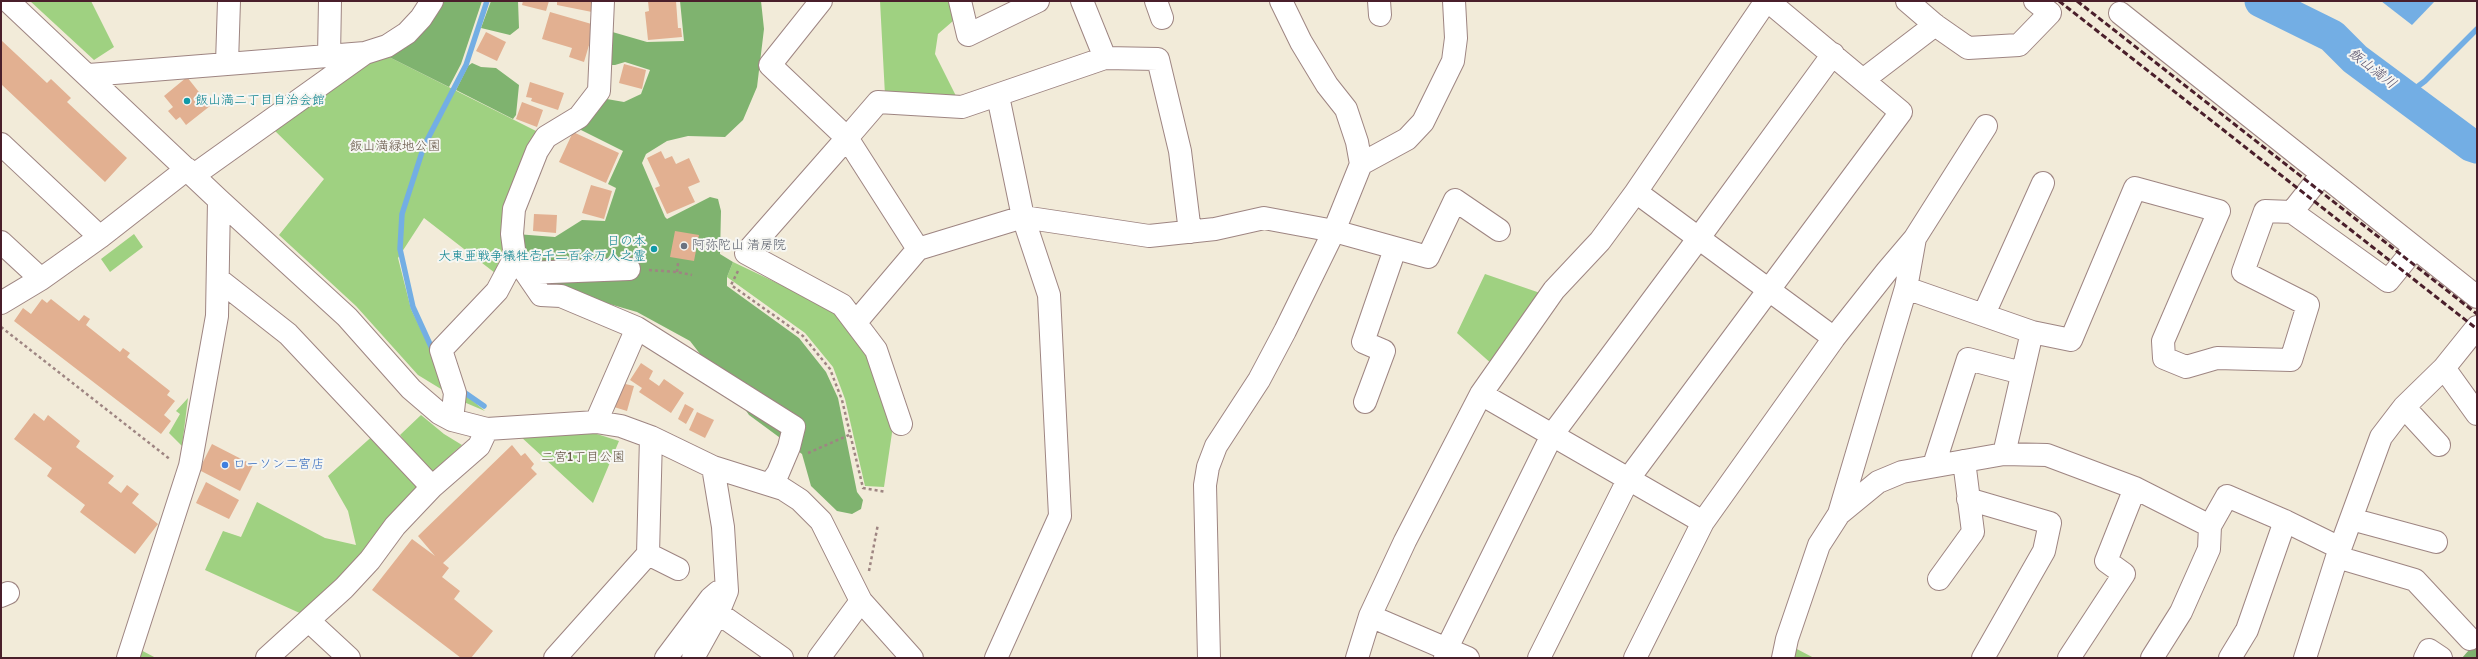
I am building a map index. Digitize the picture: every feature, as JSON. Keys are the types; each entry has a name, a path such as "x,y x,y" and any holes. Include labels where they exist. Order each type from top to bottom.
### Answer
{"street":[{"path":"8,1 89,75 191,172 218,200 347,317 411,389 439,413 452,420 487,429 596,422 621,426 651,437 713,467 770,484 800,500 821,522 861,601 912,658"},
{"path":"227,63 229,1"},
{"path":"329,56 330,1"},
{"path":"89,75 365,53 387,46 407,33 421,18 432,1"},
{"path":"603,1 599,90 579,117 546,137 537,152 514,209 512,234 521,265 541,296 561,296 637,328 794,427 789,446 778,473 770,484"},
{"path":"821,1 770,65 847,138 918,249"},
{"path":"960,1 968,35 1038,1"},
{"path":"1082,1 1104,58"},
{"path":"1209,658 1205,485 1208,467 1216,446 1259,380 1286,331 1334,230 1361,164 1357,142 1346,109 1327,85 1301,42 1281,1"},
{"path":"1361,164 1407,139 1423,122 1453,61 1456,38 1454,1"},
{"path":"1357,658 1370,616 1405,541 1481,394 1554,290 1600,241 1636,192 1767,1 1901,112 1767,289 1629,478 1539,658"},
{"path":"1907,1 1935,25 1968,48 2020,45 2050,13 2035,1"},
{"path":"2120,13 2477,297"},
{"path":"1862,80 1935,25"},
{"path":"2,301 41,279 191,172 365,53"},
{"path":"1446,653 1552,435 1698,239 1832,54"},
{"path":"901,424 876,350 842,305 746,254 878,102 962,106 998,96 1104,58 1158,59 1180,151 1190,232"},
{"path":"996,658 1060,516 1049,296 1023,218 998,96"},
{"path":"1635,658 1703,522 1834,338 1886,271 1915,238 1986,126"},
{"path":"1,144 100,237"},
{"path":"2292,212 2322,174"},
{"path":"1984,314 2043,183"},
{"path":"1906,288 2032,332 2071,340 2135,188 2219,211 2162,341 2164,358 2186,367 2217,358 2291,360 2308,304 2243,272 2265,211 2292,212 2388,281 2415,248"},
{"path":"1636,192 1834,338"},
{"path":"128,658 187,473 217,316 218,200"},
{"path":"856,322 918,249 1023,218 1149,236 1215,229 1264,218 1334,230 1395,249 1428,257 1455,200 1499,230"},
{"path":"1783,658 1787,639 1819,545 1838,514 1906,288 1915,238"},
{"path":"1,242 41,279"},
{"path":"1366,402 1384,351 1362,342 1395,249"},
{"path":"452,420 454,393 440,350 521,265 629,269"},
{"path":"218,279 288,334 432,487"},
{"path":"2305,658 2338,553 2381,437 2404,407 2444,368 2477,327"},
{"path":"596,422 637,328"},
{"path":"2004,454 2032,332"},
{"path":"1934,465 1968,359 2022,374"},
{"path":"2444,368 2477,414"},
{"path":"1481,394 1703,522"},
{"path":"2404,407 2439,445"},
{"path":"267,658 344,588 370,560 395,526 432,487 479,446 487,429"},
{"path":"555,658 648,554 651,437"},
{"path":"1838,514 1878,482 1902,472 1934,465 2004,454 2047,455 2135,488 2210,526"},
{"path":"1939,579 1972,532 1964,461"},
{"path":"693,658 718,613 727,591 723,527 713,467"},
{"path":"2069,658 2124,574 2106,561 2135,488"},
{"path":"2152,658 2181,612 2209,549 2210,526 2227,496 2285,521 2338,553 2415,580 2470,639"},
{"path":"1968,499 2050,523 2044,551 1983,658"},
{"path":"2351,519 2436,542"},
{"path":"2230,658 2247,630 2285,521"},
{"path":"648,554 678,569"},
{"path":"666,658 711,598 718,592 727,591"},
{"path":"819,658 861,601"},
{"path":"718,613 782,658"},
{"path":"1370,616 1446,653 1468,658"},
{"path":"309,621 349,658"},
{"path":"2424,658 2430,650 2441,658"}],"path":[{"path":"677,272 678,262"},
{"path":"629,269 677,272 692,275"},
{"path":"732,285 803,336 830,369 842,400 863,488 886,492"},
{"path":"1,327 187,473"},
{"path":"789,446 807,454 849,434"},
{"path":"870,571 878,524"}],"green space":[{"path":"30,1 91,1 114,47 94,60"},
{"path":"438,1 482,1 461,64 449,87 383,54"},
{"path":"491,1 518,1 519,28 510,35 481,28"},
{"path":"680,1 761,1 764,29 757,87 743,120 725,137 688,136 667,141 646,154 642,163 667,219 710,197 718,199 721,211 720,254 733,262 727,277 727,286 799,338 826,372 838,398 857,492 863,500 861,509 852,514 837,511 811,486 802,454 749,415 722,375 704,359 690,341 637,312 575,294 544,292 516,234 555,237 582,220 605,221 616,188 608,184 623,151 577,128 601,98 624,102 641,94 650,70 625,62 615,65 608,65 609,31 647,42 684,41"},
{"path":"880,1 949,1 953,21 938,34 935,54 956,96 885,95"},
{"name":"飯山満緑地公園","path":"383,54 540,133 495,273 424,218 398,258 411,309 443,376 485,411 459,400 418,375 356,306 279,235 324,179 272,128"},
{"path":"472,63 481,67 496,68 519,85 516,115 513,119 456,90 468,66"},
{"path":"134,234 143,247 110,272 101,259"},
{"path":"733,262 836,311 864,342 893,426 884,487 865,486 845,399 833,367 805,333 727,277"},
{"path":"1485,274 1543,294 1493,365 1457,333"},
{"path":"188,398 182,446 169,433 180,414 176,411"},
{"path":"421,415 444,434 462,445 431,473 400,435"},
{"name":"二宮1丁目公園","path":"581,429 619,441 593,503 520,436"},
{"path":"377,432 421,484 365,557 304,615 205,570 223,531 241,537 257,502 325,538 356,545 348,511 328,476"},
{"path":"2475,643 2477,658 2462,658"},
{"path":"137,648 156,658 136,658"},
{"path":"1795,648 1814,658 1788,658"}],"water":[{"path":"2381,1 2435,1 2412,25"}],"building":[{"path":"523,1 549,1 546,11 522,5"},
{"path":"557,1 594,1 592,12 557,5"},
{"path":"648,1 676,1 678,28 681,28 682,37 648,40 645,12 649,11"},
{"path":"550,12 595,25 584,62 569,57 572,48 542,39"},
{"path":"486,32 506,42 497,61 476,51"},
{"path":"1,40 47,83 51,79 71,98 67,102 127,158 105,182 1,84"},
{"path":"624,64 646,70 642,89 619,83"},
{"name":"飯山満二丁目自治会館","path":"187,77 210,106 186,125 180,117 176,120 168,111 173,107 164,96"},
{"path":"530,82 564,93 558,110 531,101 532,98 526,97"},
{"path":"522,102 543,110 537,127 516,119"},
{"path":"573,132 619,153 606,183 559,162"},
{"path":"661,151 665,159 672,156 676,164 689,158 700,182 688,187 695,202 667,214 655,188 660,186 647,158"},
{"path":"591,185 612,191 604,219 582,213"},
{"path":"534,214 557,215 556,233 533,231"},
{"name":"阿弥陀山 清房院","path":"675,231 699,235 694,261 670,257"},
{"path":"42,299 47,303 51,299 79,321 84,315 90,319 86,325 120,352 123,348 130,353 127,357 170,391 167,395 175,401 164,415 171,421 161,434 14,321 23,308 31,314"},
{"path":"641,363 653,371 649,379 659,386 664,379 684,393 671,413 639,392 642,388 630,380"},
{"path":"621,383 634,386 627,411 614,407"},
{"path":"685,404 694,409 686,424 678,419"},
{"path":"697,412 714,420 705,438 689,430"},
{"path":"34,413 44,421 48,415 80,441 76,447 114,476 108,483 121,493 127,485 139,494 132,503 158,524 135,554 80,512 85,505 47,476 52,468 14,439"},
{"path":"212,444 253,465 240,491 199,470"},
{"path":"512,445 521,456 525,453 534,464 531,468 537,474 443,563 449,568 442,577 460,591 454,599 493,631 471,658 461,658 372,590 412,539 435,556 418,536"},
{"path":"206,482 239,500 229,519 196,503"}],"waterway":[{"path":"434,353 413,307 400,249 402,214 424,146 466,65 487,1"},
{"name":"飯山満川","path":"2261,1 2332,36 2355,59 2471,145 2477,147"},
{"path":"2405,96 2425,81 2477,29"},
{"path":"461,390 484,406"}],"railway":[{"path":"2059,1 2477,329"},
{"path":"2077,1 2477,314"}],"place":[{"name":"飯山満二丁目自治会館","path":"187,101"},
{"name":"阿弥陀山 清房院","path":"684,246"},
{"name":"日の本 大東亜戦争犠牲壱千二百余万人之霊","path":"654,249"},
{"name":"ローソン二宮店","path":"225,465"}]}
